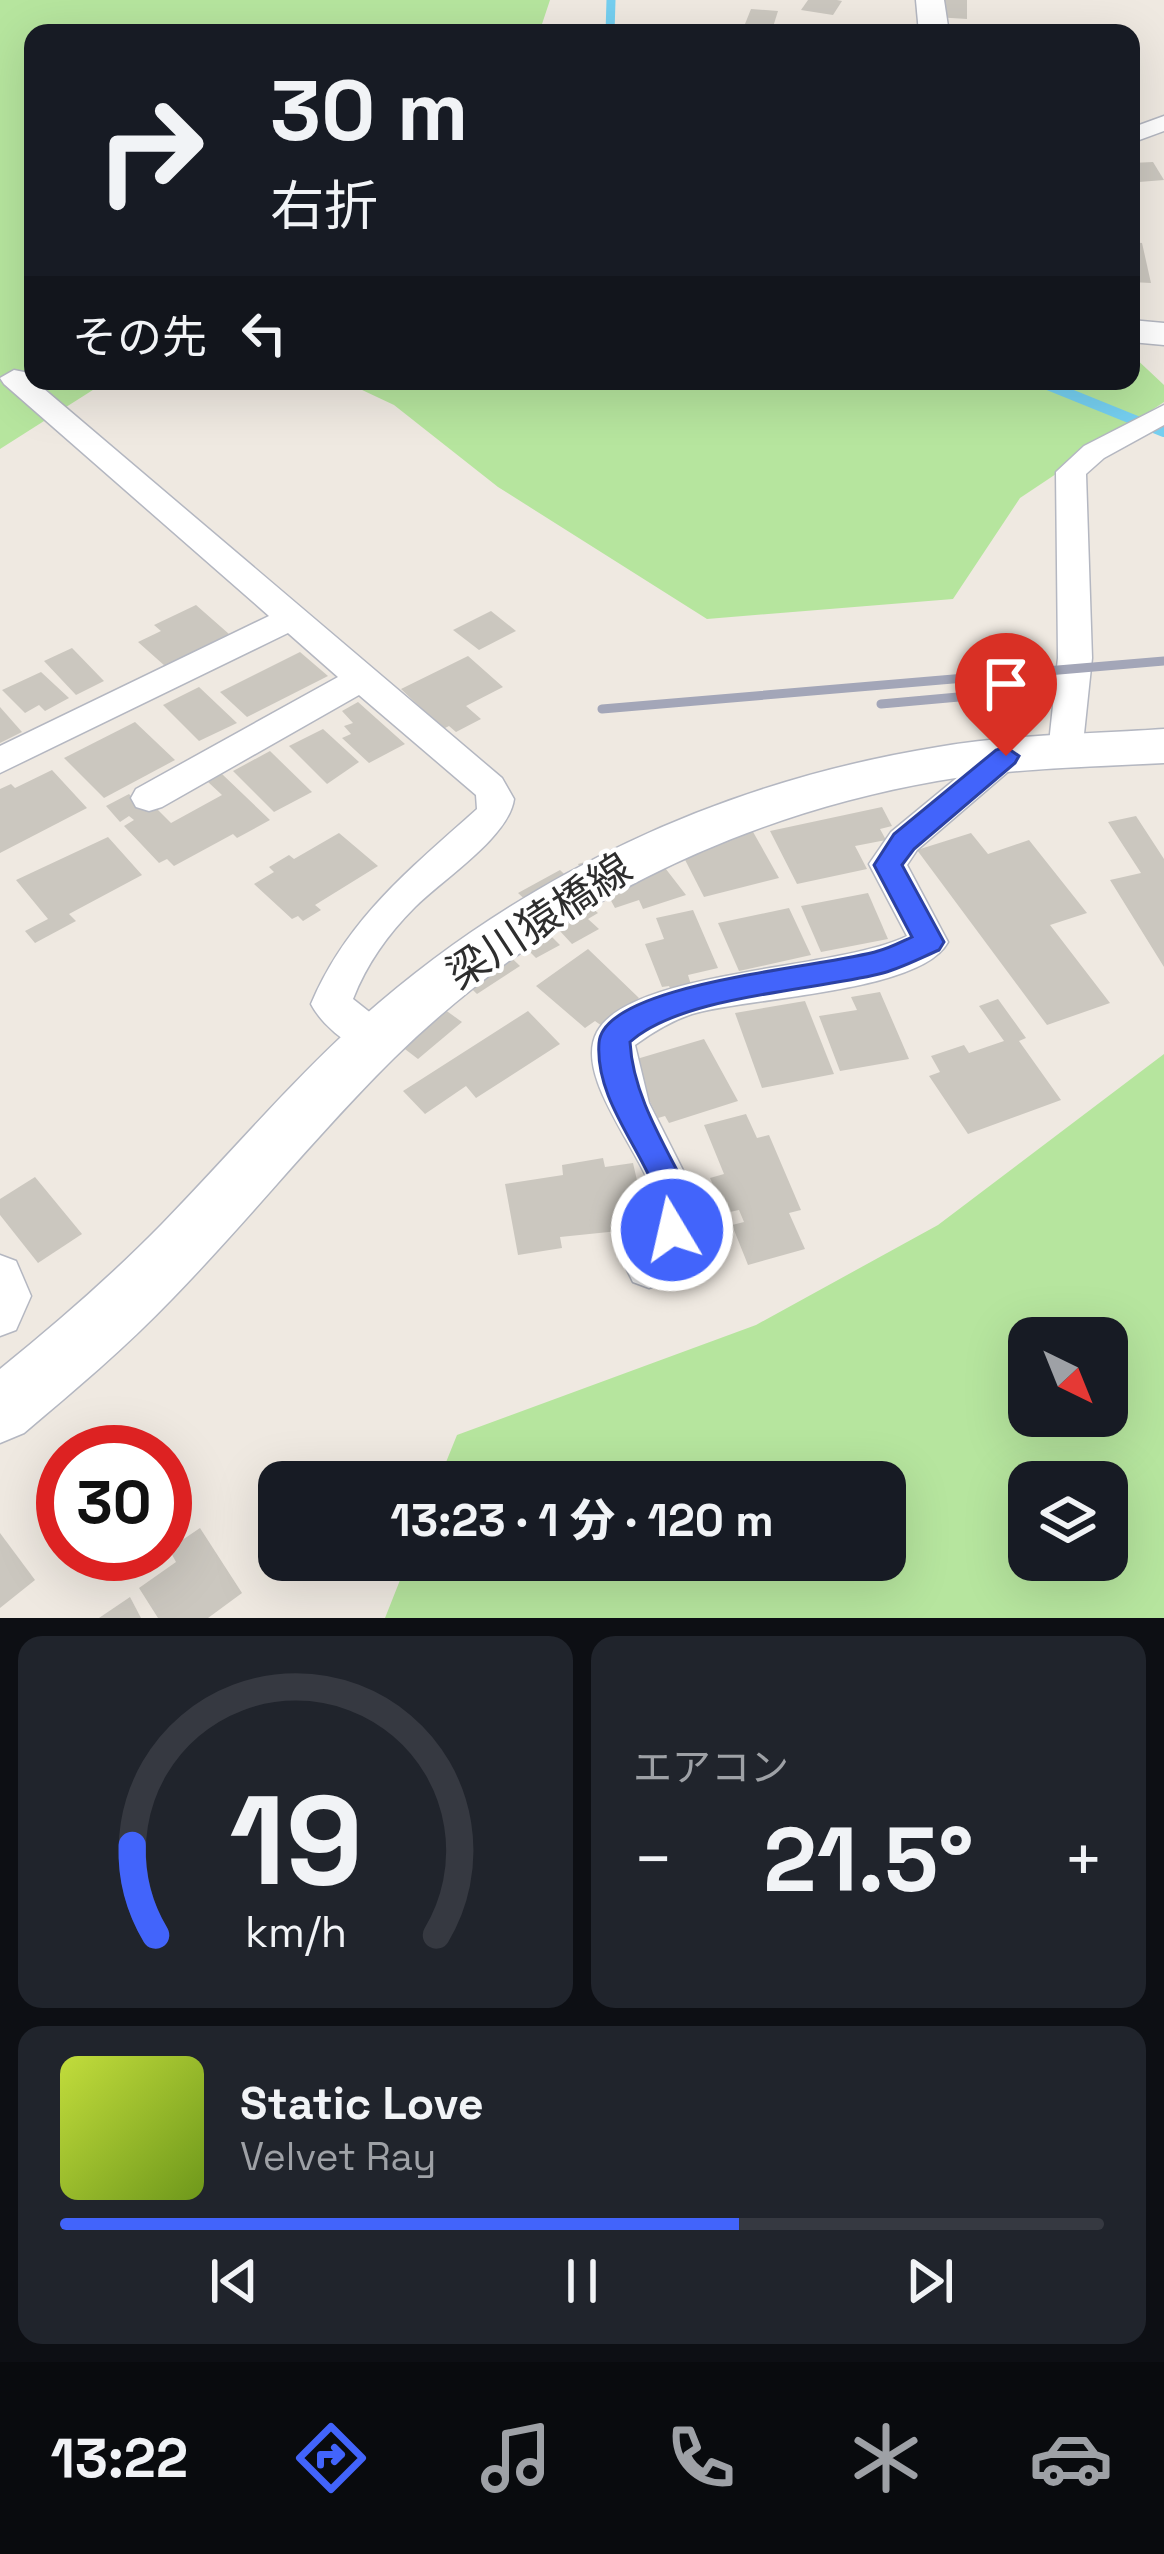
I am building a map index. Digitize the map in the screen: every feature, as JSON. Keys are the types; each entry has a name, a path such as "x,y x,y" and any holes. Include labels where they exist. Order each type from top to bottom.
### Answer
{"main road":[{"name":"梁川猿橋線","path":"0,1412 116,1312 376,1040 512,928 628,860 687,834 820,790 939,764 1164,746"}],"street":[{"path":"14,378 24,387"},
{"path":"28,390 488,787 496,799 494,814 397,896 338,985 332,1004 376,1040"},
{"path":"1065,753 1075,658 1071,472 1094,452 1157,416"},
{"path":"0,761 289,619"},
{"path":"148,798 361,679"},
{"path":"649,1268 672,1230 677,1202 628,1103 616,1065 614,1038 636,1018 689,999 881,962 929,942 888,865 904,842 1006,756"},
{"path":"0,1275 8,1296 0,1315"}],"green space":[{"path":"0,0 550,0 542,24 24,24 24,390 93,390 0,449"},
{"path":"1140,362 1164,385 1164,402 1020,498 953,599 707,619 498,487 394,405 362,390 1140,390"},
{"path":"1164,1054 1164,1618 385,1618 400,1581 906,1581 906,1461 446,1461 457,1435 756,1325 938,1225"}],"building":[{"path":"808,0 842,1 833,15 801,10"},
{"path":"935,0 967,0 967,19 935,17"},
{"path":"751,9 778,11 774,24 745,24"},
{"path":"1153,162 1164,180 1140,182 1140,163"},
{"path":"1140,243 1142,243 1151,283 1140,282"},
{"path":"196,605 229,634 165,666 138,642 161,631 154,625"},
{"path":"491,611 516,631 479,650 453,630"},
{"path":"72,648 104,681 76,695 44,661"},
{"path":"300,652 328,676 247,717 220,692"},
{"path":"468,656 503,687 466,706 481,719 456,732 449,726 443,729 401,689"},
{"path":"41,672 69,698 45,711 39,705 25,713 2,690"},
{"path":"199,687 237,723 199,741 163,705"},
{"path":"358,702 405,744 369,763 342,738 351,734 344,726 353,723 342,711"},
{"path":"0,707 22,732 0,743"},
{"path":"135,722 175,760 104,798 64,758"},
{"path":"323,729 359,762 327,784 289,746"},
{"path":"270,751 312,792 274,812 233,771"},
{"path":"52,770 87,808 0,853 0,789 11,784 15,788"},
{"path":"222,774 270,820 174,866 167,859 159,863 124,826 134,820 129,816 120,822 106,806 129,794 145,811 154,806 171,823 222,795 208,782"},
{"path":"882,807 892,826 880,829 886,840 855,846 867,869 797,884 770,831"},
{"path":"1136,816 1164,859 1164,967 1110,880 1141,873 1108,822"},
{"path":"752,830 779,878 704,897 679,848"},
{"path":"339,833 378,866 315,905 321,910 303,921 298,916 292,919 254,884 289,855 294,859"},
{"path":"971,833 988,854 1029,840 1087,913 1050,925 1110,1003 1047,1025 917,850"},
{"path":"108,837 142,875 69,914 76,921 35,943 25,931 48,919 16,880"},
{"path":"615,853 662,864 686,895 643,909 639,900 615,908 602,884 592,887 578,864"},
{"path":"560,870 596,905 592,908 598,913 588,919 599,929 572,944 559,930 550,935 560,945 536,958 512,934 530,904 518,893"},
{"path":"868,893 888,939 821,952 801,906"},
{"path":"789,908 811,955 739,971 718,923"},
{"path":"693,910 718,968 688,975 692,988 672,992 669,986 662,987 645,944 664,939 656,918"},
{"path":"495,942 520,966 477,994 451,969"},
{"path":"588,949 639,998 602,1026 595,1021 585,1028 536,986"},
{"path":"880,992 909,1059 840,1071 819,1016 857,1010 851,997"},
{"path":"423,994 462,1022 418,1059 380,1030"},
{"path":"998,999 1026,1038 1019,1041 1061,1100 968,1134 929,1076 940,1072 931,1056 964,1045 969,1053 1004,1041 979,1006"},
{"path":"805,1001 834,1074 762,1088 735,1013"},
{"path":"528,1011 560,1044 476,1098 466,1086 425,1114 403,1091"},
{"path":"704,1039 738,1101 669,1123 665,1116 658,1118 630,1061"},
{"path":"746,1114 757,1138 769,1135 801,1210 789,1213 805,1249 748,1265 732,1225 744,1222 739,1210 725,1213 710,1178 724,1174 704,1125"},
{"path":"603,1158 605,1167 633,1163 648,1228 560,1237 562,1248 518,1255 505,1184 563,1175 562,1165"},
{"path":"35,1177 82,1234 38,1263 0,1215 0,1199"},
{"path":"200,1528 242,1593 208,1618 158,1618 139,1588 149,1581 192,1581 192,1533"},
{"path":"0,1533 35,1580 0,1608"},
{"path":"130,1597 141,1618 99,1618"}],"waterway":[{"path":"610,24 611,0"},
{"path":"1060,390 1164,432"}],"railway":[{"path":"602,709 1164,661"},
{"path":"881,704 1025,691"}],"route":[{"path":"672,1230 677,1202 628,1103 616,1065 614,1038 636,1018 689,999 881,962 929,942 888,865 904,842 1006,756"}]}
